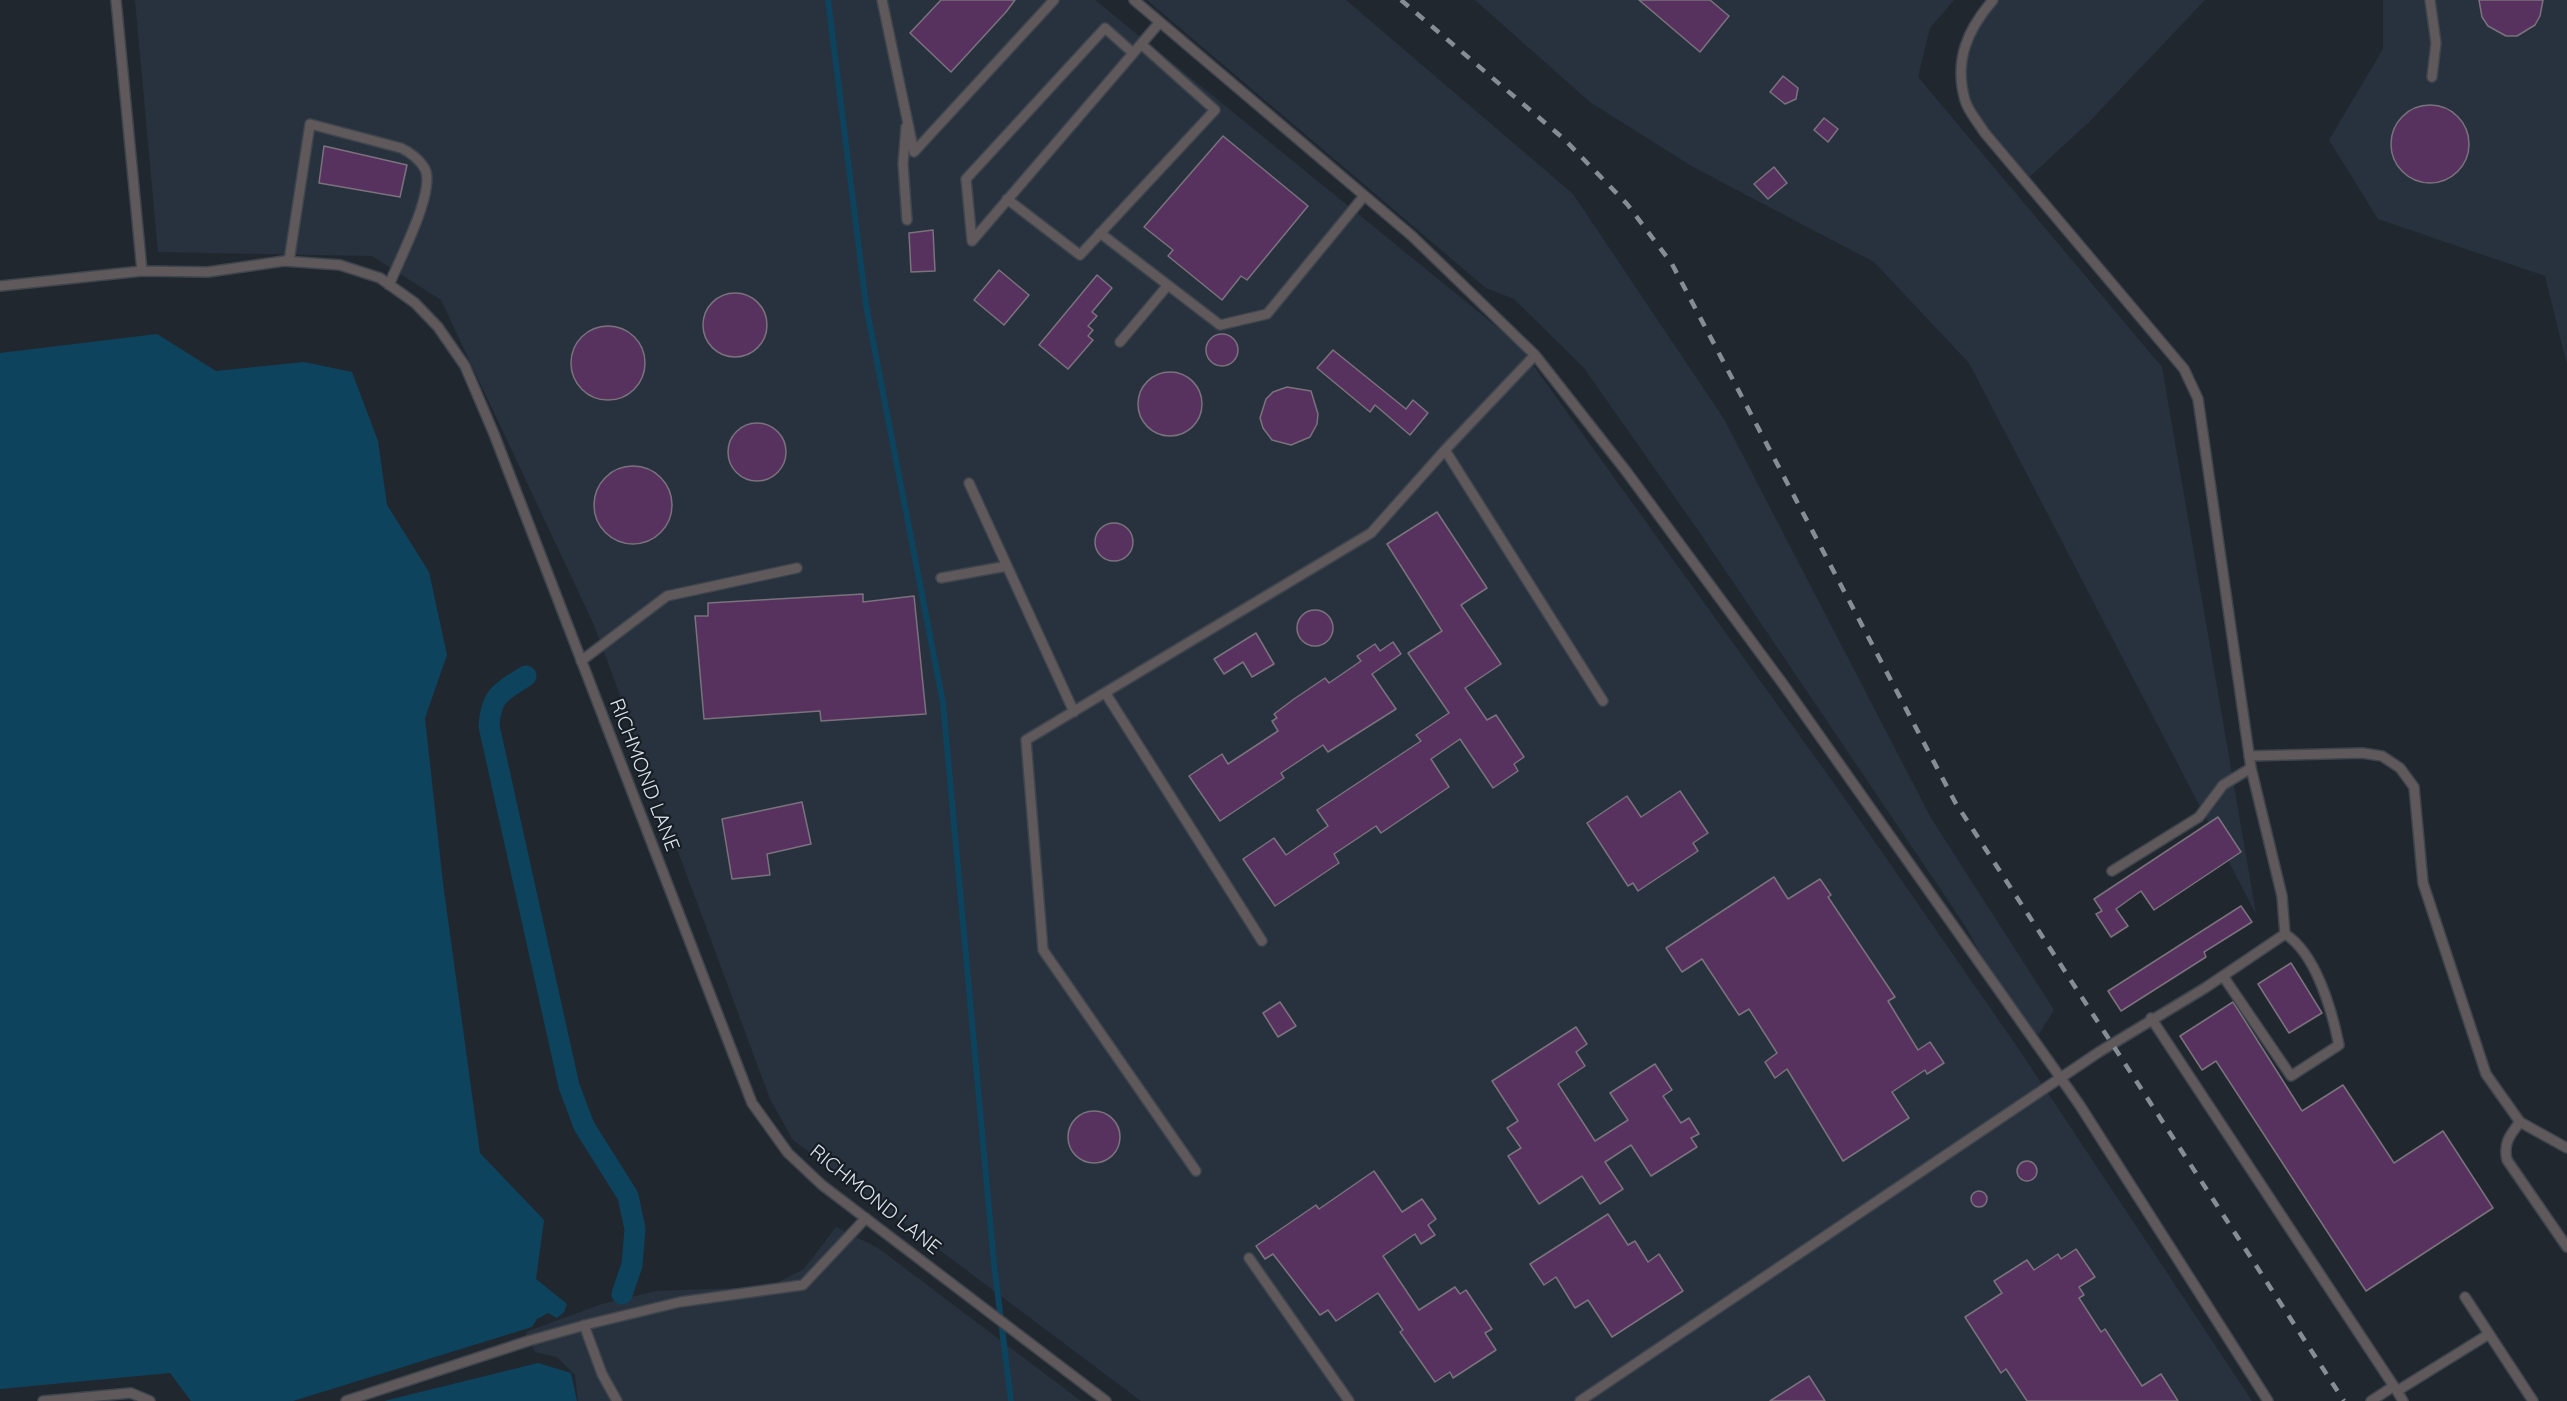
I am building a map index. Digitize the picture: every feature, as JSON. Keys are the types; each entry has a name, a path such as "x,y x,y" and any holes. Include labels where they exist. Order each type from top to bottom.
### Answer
{"lane":[{"path":"116,0 142,271"},
{"path":"882,0 914,152 1054,0"},
{"path":"1134,0 1412,236 1534,355 1626,471 1776,675 2060,1078 2268,1401"},
{"path":"1993,0 1969,37 1959,66 1965,102 1984,132 2184,369 2198,399 2249,756 2282,896 2285,934"},
{"path":"2430,0 2436,43 2432,77"},
{"path":"1133,54 1105,28 966,179 972,241 1007,199 1133,54 1160,22"},
{"path":"1007,199 1080,255 1215,110 1141,44"},
{"path":"907,119 903,164 907,220"},
{"path":"289,261 310,124 400,148 410,152 426,170 428,190 389,285"},
{"path":"1100,233 1220,325 1267,315 1364,196"},
{"name":"RICHMOND LANE","path":"0,286 142,271 208,272 289,261 340,265 380,278 415,303 438,327 465,366 752,1103 788,1153 822,1185 1106,1401"},
{"path":"1120,342 1168,285"},
{"path":"1196,1171 1043,950 1026,740 1371,533 1534,355"},
{"path":"1445,450 1603,700"},
{"path":"969,483 1074,712"},
{"path":"941,578 1007,566"},
{"path":"581,661 667,596 797,568"},
{"path":"1106,694 1262,941"},
{"path":"2249,756 2362,753 2382,756 2400,768 2414,787 2423,883 2486,1074 2520,1122 2567,1148"},
{"path":"2112,871 2199,817 2223,785 2251,768"},
{"path":"1580,1401 2060,1078 2151,1018 2223,976 2285,934"},
{"path":"2223,976 2290,1076 2339,1045 2331,1006 2298,942 2285,934"},
{"path":"2151,1018 2403,1401"},
{"path":"2520,1122 2507,1140 2504,1149 2507,1160 2567,1247"},
{"path":"346,1401 584,1325 680,1302 803,1285 868,1220"},
{"path":"1249,1258 1349,1401"},
{"path":"2465,1297 2533,1401"},
{"path":"584,1325 602,1374 616,1401"},
{"path":"2371,1401 2490,1334"},
{"path":"43,1401 131,1393 150,1401"}],"shaded area":[{"path":"135,0 1095,0 1518,344 1843,796 2020,1051 2252,1401 1141,1401 793,1140 770,1099 594,625 441,300 372,256 158,252"},
{"path":"1147,0 1346,0 1573,194 1724,419 1931,818 2054,1010 2039,1034 2022,1028 1964,924 1700,533 1584,368 1514,299 1486,288"},
{"path":"1475,0 1954,0 1930,28 1918,77 2162,367 2256,914 1969,363 1874,262 1693,167 1590,102"},
{"path":"1993,0 2205,0 2088,123 2025,181 1965,102 1959,66 1969,37"},
{"path":"2383,0 2567,0 2567,365 2545,276 2378,219 2329,140 2383,49"},
{"path":"836,1227 878,1248 1081,1401 578,1401 575,1375 557,1357 535,1352 526,1332 602,1304 656,1291 769,1287 804,1269"}],"water":[{"path":"157,334 216,371 304,362 352,372 378,441 387,505 429,572 447,655 425,718 443,883 480,1153 544,1220 536,1279 567,1304 564,1312 557,1318 548,1313 537,1319 532,1327 293,1401 191,1401 170,1373 0,1389 0,353"},
{"path":"538,1363 571,1373 577,1401 384,1401"}],"building":[{"path":"941,0 1015,0 951,72 910,33"},
{"path":"1639,0 1710,0 1729,16 1700,52"},
{"path":"2479,0 2543,0 2540,16 2535,25 2517,36 2506,36 2488,26 2482,17"},
{"path":"1783,76 1798,88 1796,99 1785,104 1770,92"},
{"path":"2422,105 2438,105 2452,111 2463,122 2469,136 2469,152 2463,166 2452,177 2438,183 2422,183 2408,177 2397,166 2391,152 2391,136 2397,122 2408,111"},
{"path":"1824,118 1838,129 1828,142 1814,130"},
{"path":"1223,136 1308,206 1247,280 1241,276 1222,300 1168,256 1173,250 1144,227"},
{"path":"324,146 407,165 400,197 319,183"},
{"path":"1774,167 1787,183 1768,199 1754,184"},
{"path":"933,230 935,271 911,272 909,233"},
{"path":"999,270 1029,295 1004,325 974,300"},
{"path":"1097,275 1112,288 1092,312 1097,316 1088,326 1093,330 1088,336 1093,340 1068,369 1039,345"},
{"path":"729,293 741,293 758,302 765,313 767,325 765,337 758,348 741,357 729,357 717,352 708,343 703,331 703,319 708,307 717,298"},
{"path":"601,326 615,326 629,332 639,342 645,356 645,370 639,384 629,394 615,400 601,400 587,394 577,384 571,370 571,356 577,342 587,332"},
{"path":"1222,334 1234,338 1238,350 1234,362 1222,366 1210,362 1206,350 1210,338"},
{"path":"1333,350 1406,409 1413,400 1428,413 1410,435 1375,405 1370,412 1317,368"},
{"path":"1170,372 1188,378 1196,386 1202,404 1196,422 1188,430 1170,436 1152,430 1144,422 1138,404 1144,386 1152,378"},
{"path":"1287,387 1311,391 1318,414 1317,424 1310,437 1291,445 1272,440 1263,428 1260,418 1266,399 1273,392"},
{"path":"757,423 773,428 781,436 786,452 781,468 773,476 757,481 741,476 733,468 728,452 733,436 741,428"},
{"path":"633,466 648,469 665,483 672,505 669,520 655,537 633,544 618,541 601,527 594,505 597,490 611,473"},
{"path":"1437,512 1487,588 1461,605 1501,664 1465,688 1487,720 1496,715 1524,757 1514,764 1518,771 1493,788 1460,739 1431,759 1449,787 1381,833 1376,826 1334,854 1339,863 1275,906 1243,859 1274,838 1286,855 1328,826 1317,810 1421,741 1416,735 1449,713 1408,653 1442,631 1387,544"},
{"path":"1114,523 1127,529 1133,542 1127,555 1114,561 1101,555 1095,542 1101,529"},
{"path":"863,594 863,602 914,596 926,714 821,721 820,711 704,719 695,616 708,616 708,603"},
{"path":"1315,610 1328,615 1333,628 1328,641 1315,646 1302,641 1297,628 1302,615"},
{"path":"1256,633 1274,664 1252,677 1243,662 1224,674 1214,659"},
{"path":"1393,642 1401,654 1372,674 1396,709 1328,752 1323,745 1281,773 1284,778 1220,821 1189,776 1222,754 1228,764 1278,731 1272,721 1277,718 1274,714 1294,699 1325,678 1329,683 1361,661 1357,656 1375,644 1380,651"},
{"path":"1680,791 1708,833 1693,843 1698,851 1638,891 1633,883 1628,886 1587,823 1627,796 1641,817"},
{"path":"802,802 811,844 767,854 770,875 732,879 722,819"},
{"path":"2218,817 2241,852 2154,910 2141,891 2116,909 2128,926 2111,937 2096,914 2102,911 2094,899"},
{"path":"1774,877 1788,899 1820,879 1831,895 1828,897 1895,997 1888,1001 1918,1050 1930,1042 1944,1063 1927,1074 1925,1070 1892,1092 1909,1118 1843,1161 1787,1069 1775,1078 1765,1062 1777,1053 1749,1009 1739,1015 1702,959 1682,972 1666,948"},
{"path":"2241,906 2252,922 2204,952 2206,957 2121,1011 2108,991"},
{"path":"2291,963 2322,1013 2289,1033 2258,984"},
{"path":"1280,1002 1296,1026 1278,1037 1263,1013"},
{"path":"2233,1002 2302,1111 2343,1085 2394,1163 2443,1131 2493,1208 2366,1291 2216,1061 2202,1070 2180,1036"},
{"path":"1576,1027 1587,1044 1576,1052 1585,1066 1558,1084 1595,1141 1628,1120 1610,1093 1655,1064 1672,1090 1663,1096 1681,1123 1689,1118 1699,1134 1691,1138 1697,1147 1651,1176 1631,1145 1605,1162 1623,1189 1600,1204 1582,1176 1539,1204 1508,1156 1521,1148 1507,1128 1518,1121 1492,1081"},
{"path":"1094,1111 1104,1113 1112,1119 1118,1127 1120,1137 1118,1147 1112,1155 1104,1161 1094,1163 1084,1161 1076,1155 1070,1147 1068,1137 1070,1127 1076,1119 1084,1113"},
{"path":"2027,1161 2034,1164 2037,1171 2034,1178 2027,1181 2020,1178 2017,1171 2020,1164"},
{"path":"1374,1171 1402,1212 1422,1199 1436,1219 1428,1225 1435,1235 1421,1244 1415,1234 1383,1256 1419,1310 1455,1287 1460,1294 1466,1290 1492,1329 1485,1333 1496,1350 1453,1378 1450,1372 1435,1382 1400,1332 1403,1330 1378,1293 1336,1321 1328,1310 1320,1315 1273,1254 1265,1259 1256,1246 1316,1205 1319,1209"},
{"path":"1976,1191 1982,1191 1987,1199 1985,1205 1976,1207 1971,1202 1971,1196"},
{"path":"1608,1214 1628,1245 1635,1241 1648,1262 1659,1254 1683,1291 1612,1337 1588,1300 1575,1308 1556,1277 1544,1285 1530,1264"},
{"path":"2076,1249 2095,1277 2079,1287 2084,1295 2079,1298 2101,1332 2105,1329 2142,1386 2161,1374 2178,1401 2027,1401 2006,1369 2001,1373 1965,1317 2002,1293 1994,1281 2027,1260 2034,1270 2058,1254 2061,1259"},
{"path":"1809,1376 1825,1401 1770,1401"}],"waterway":[{"path":"828,0 866,305 943,703 994,1264 1011,1401"},
{"path":"526,676 499,695 492,707 489,726 569,1086 584,1126 628,1196 635,1229 632,1265 622,1294"}],"railway":[{"path":"1401,0 1564,139 1627,204 1672,264 1955,802 2344,1401"}]}
